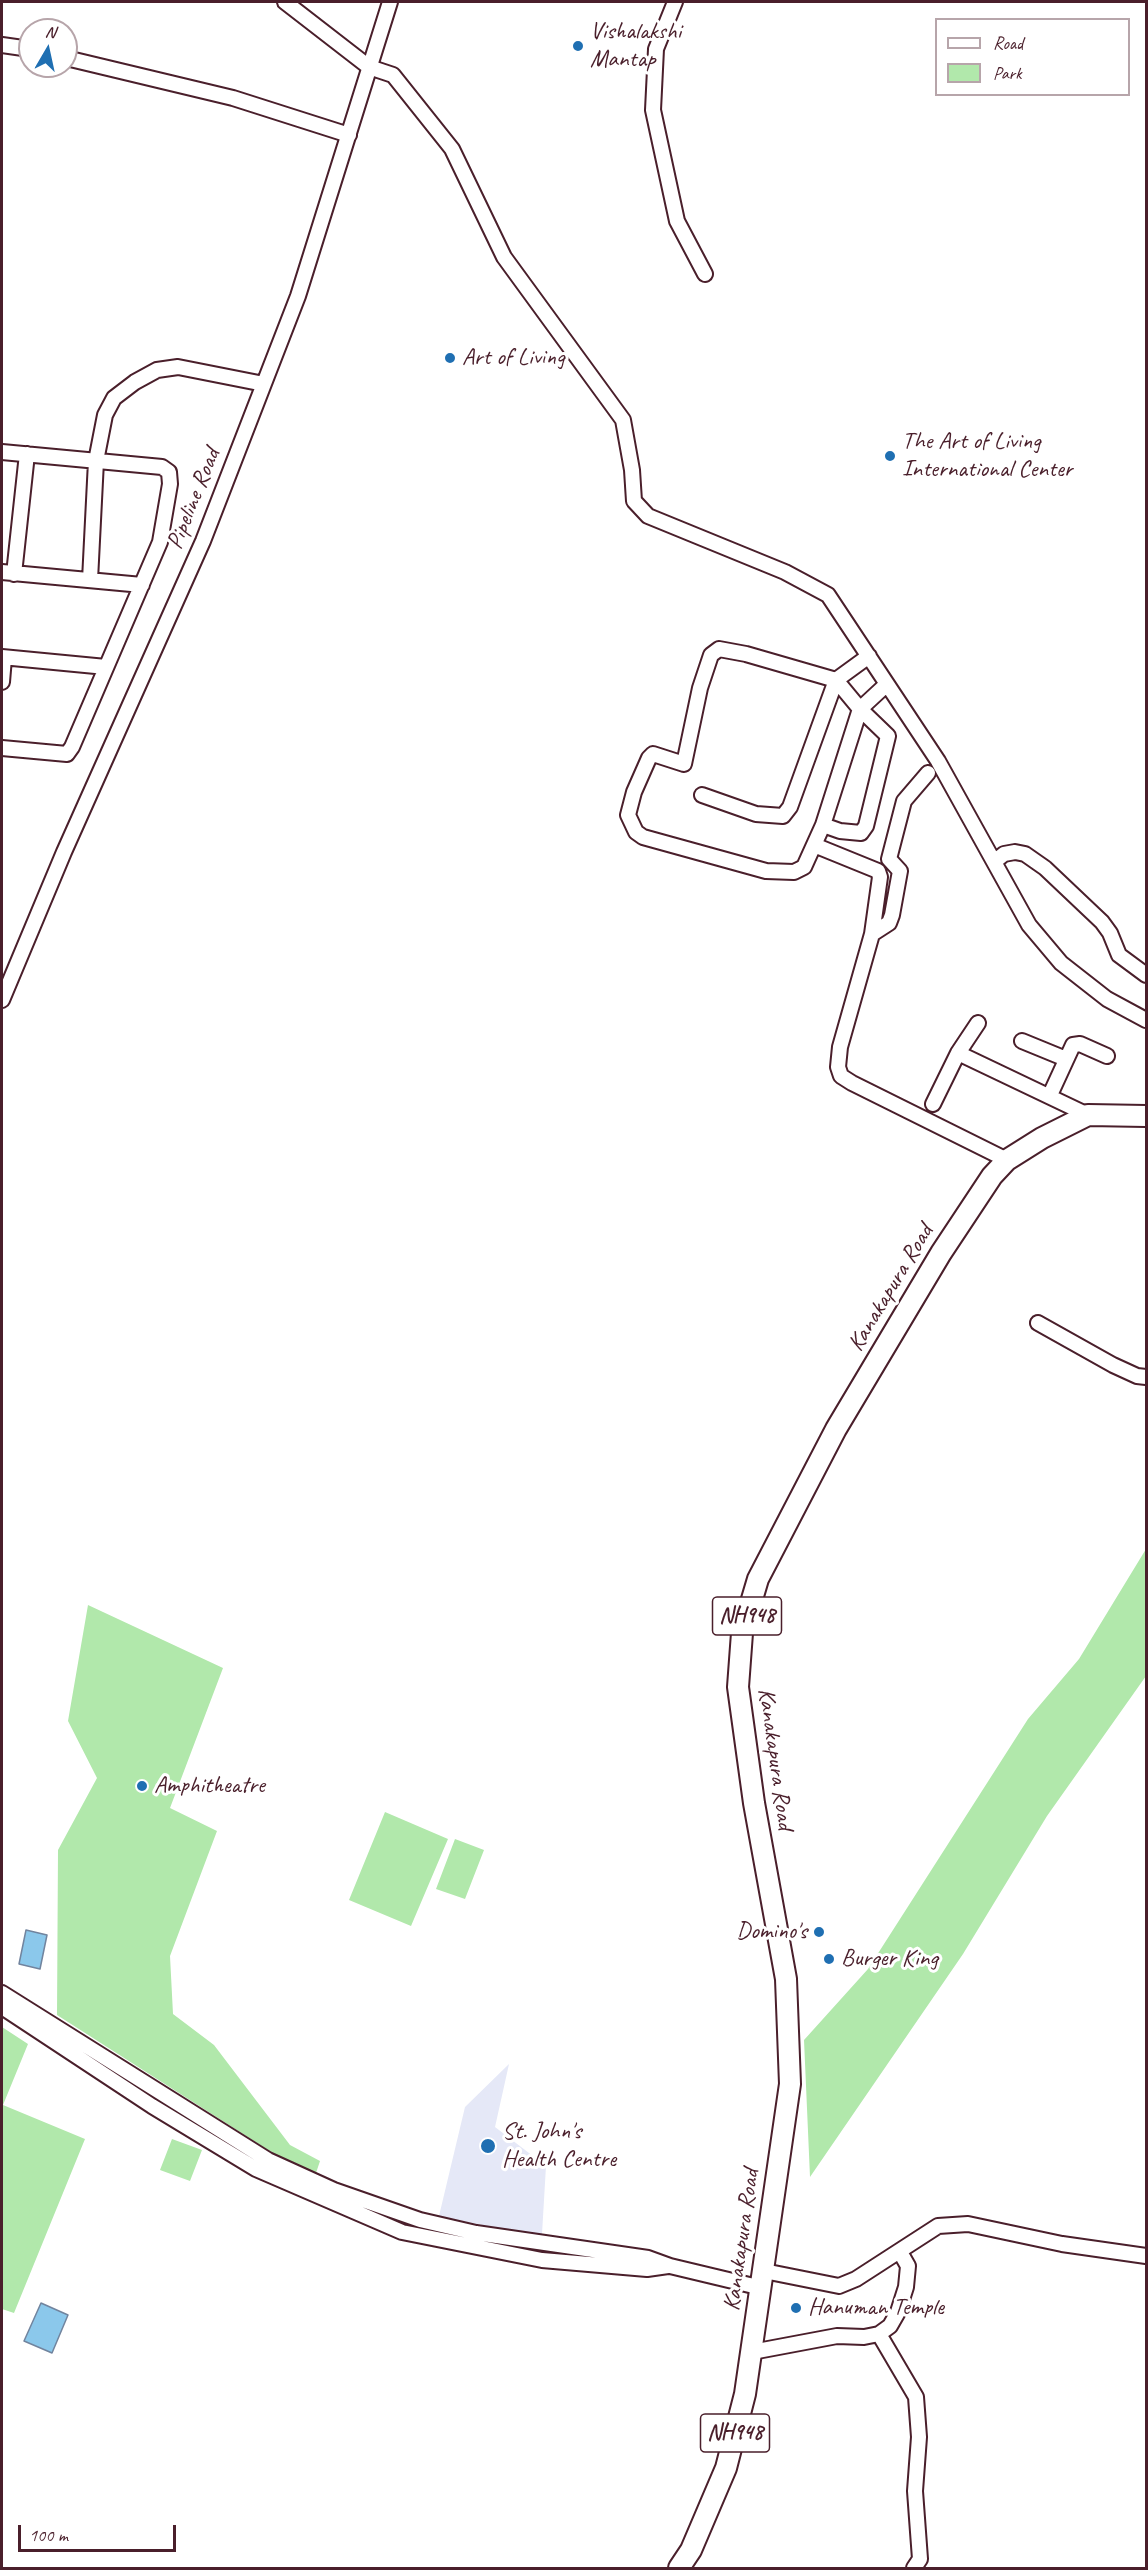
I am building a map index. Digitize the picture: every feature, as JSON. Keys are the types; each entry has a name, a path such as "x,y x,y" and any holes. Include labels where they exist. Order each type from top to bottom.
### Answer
{"highway":[{"name":"Kanakapura Road","path":"680,2568 691,2550 726,2468 745,2394 790,2084 786,1980 754,1803 738,1687 742,1633 758,1580 836,1429 941,1253 992,1176 1007,1160 1042,1138 1088,1115 1146,1116"}],"street":[{"path":"285,2 369,67 393,75 452,149 504,257 623,420 632,470 634,501 648,516 785,572 828,595 938,761 1029,925 1061,963 1107,999 1146,1020"},
{"name":"Pipeline Road","path":"2,1000 64,852 203,541 298,296 390,2"},
{"path":"675,2 663,27 657,49 653,110 677,221 705,274"},
{"path":"2,45 18,47"},
{"path":"78,61 233,98 349,135"},
{"path":"90,580 96,461 105,415 114,398 157,370 178,367 264,384"},
{"path":"2,452 162,467 169,472 170,484 160,542 67,754 2,748"},
{"path":"27,454 8,573 142,585"},
{"path":"823,825 861,833 866,826 888,736 860,709 836,680 746,654 719,649 711,655 700,688 684,764 653,754 648,758 634,792 628,815 636,832 644,837 766,871 794,872 804,867 823,825 860,709 887,684"},
{"path":"702,795 756,814 783,816 790,807 836,680 868,656"},
{"path":"2,682 3,658 106,667"},
{"path":"872,934 889,923 892,915 900,871 889,859 904,801 928,773"},
{"path":"814,845 878,871 880,878 872,934 840,1047 838,1067 841,1076 1007,1160"},
{"path":"994,862 1004,854 1015,852 1025,854 1045,868 1102,922 1110,933 1119,955 1146,975"},
{"path":"933,1104 958,1053 978,1023"},
{"path":"1022,1041 1066,1059"},
{"path":"1050,1095 1073,1045 1080,1044 1107,1056"},
{"path":"958,1053 1088,1115"},
{"path":"1038,1323 1113,1365 1137,1376 1146,1377"},
{"path":"2,1993 268,2160 331,2196 402,2232 542,2260 647,2269 670,2266"},
{"path":"2,2007 152,2106 256,2169 331,2196 476,2233 648,2258 670,2266 763,2279 839,2286 856,2279 938,2226 968,2224 1062,2244 1146,2256"},
{"path":"542,2260 543,2243"},
{"path":"752,2352 837,2336 864,2337 879,2334 890,2326 906,2287 908,2266 900,2252"},
{"path":"879,2334 916,2397 919,2437 915,2491 920,2559 914,2568"}],"shaded area":[{"name":"St. John's Health Centre","path":"509,2064 495,2127 546,2166 542,2234 515,2232 439,2216 465,2107"}],"green space":[{"path":"1146,1549 1146,1676 1047,1816 963,1954 810,2177 804,2040 868,1969 1028,1719 1079,1659"},
{"path":"88,1605 223,1668 170,1808 217,1831 170,1956 173,2014 214,2045 290,2145 320,2161 315,2176 268,2150 57,2015 58,1850 97,1778 68,1721"},
{"path":"385,1812 448,1839 411,1926 349,1900"},
{"path":"455,1839 484,1850 465,1899 436,1889"},
{"path":"2,2027 28,2044 3,2105 85,2139 14,2313 2,2309"},
{"path":"172,2139 202,2150 190,2181 160,2170"}],"water":[{"path":"26,1930 47,1935 40,1969 19,1964"},
{"path":"41,2303 68,2315 52,2353 24,2341"}],"place":[{"name":"Vishalakshi Mantap","path":"578,46"},
{"name":"Art of Living","path":"450,358"},
{"name":"The Art of Living International Center","path":"890,456"},
{"name":"Amphitheatre","path":"142,1786"},
{"name":"Domino's","path":"819,1932"},
{"name":"Burger King","path":"829,1959"},
{"name":"St. John's Health Centre","path":"488,2146"},
{"name":"Hanuman Temple","path":"796,2308"}]}
